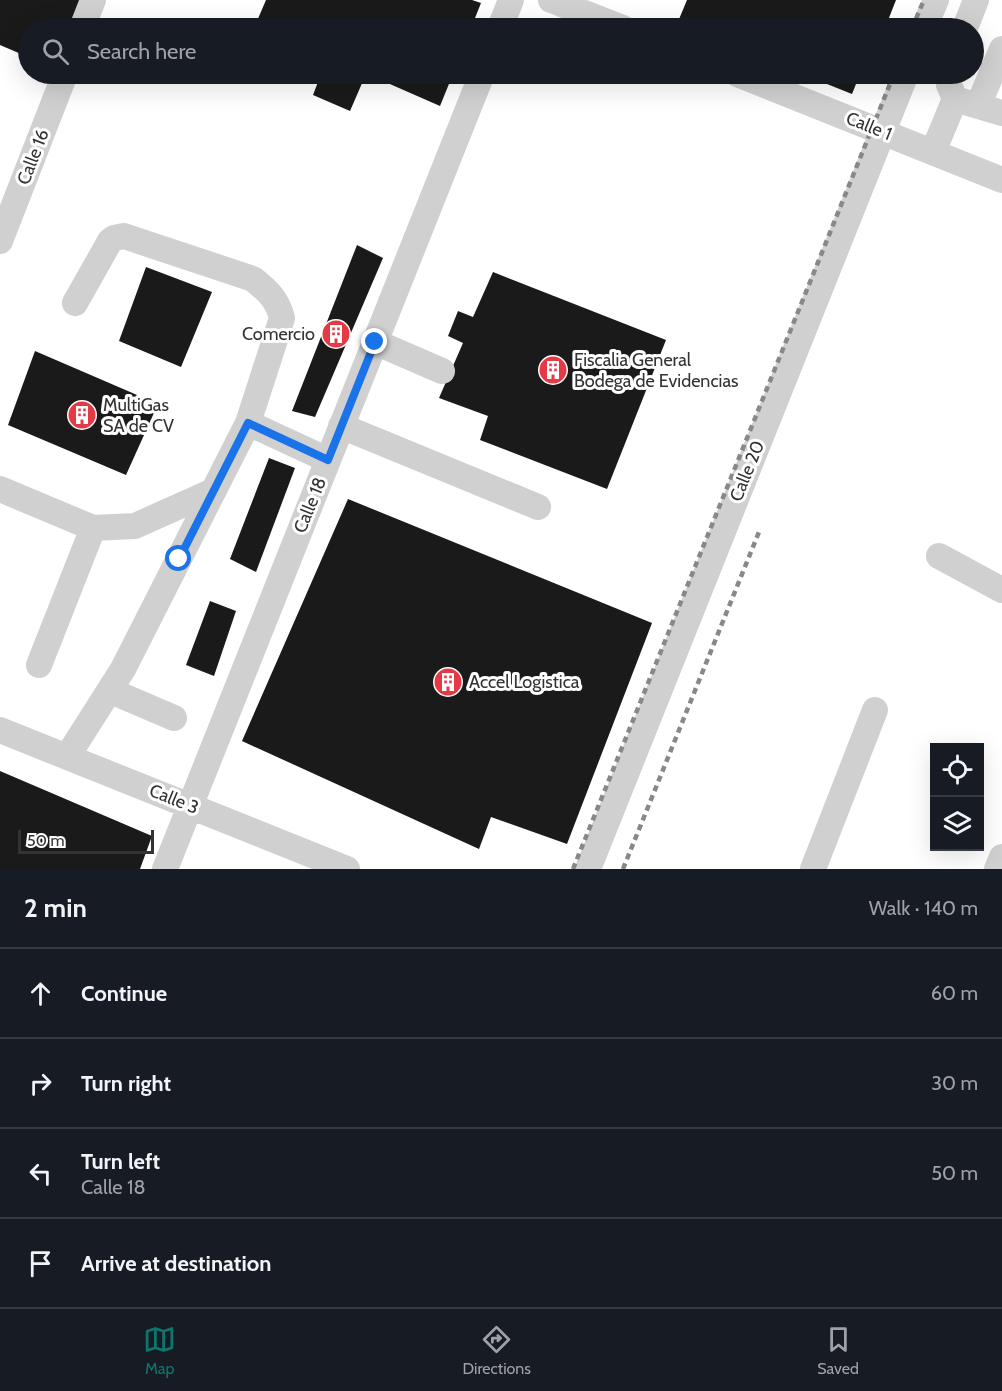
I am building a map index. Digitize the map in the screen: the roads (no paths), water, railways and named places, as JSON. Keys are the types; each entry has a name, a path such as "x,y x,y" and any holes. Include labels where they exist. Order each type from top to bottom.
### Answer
{"street":[{"path":"86,18 93,0"},
{"path":"504,18 511,0"},
{"path":"551,0 597,18"},
{"path":"928,18 936,0"},
{"path":"969,18 976,0"},
{"path":"933,152 978,106 1002,49"},
{"name":"Calle 16","path":"0,242 61,84"},
{"name":"Calle 18","path":"164,869 478,84"},
{"name":"Calle 1","path":"762,84 1002,180"},
{"name":"Calle 20","path":"588,869 902,84"},
{"path":"949,84 978,106"},
{"path":"67,757 111,691 248,423 282,318 279,305 270,292 254,279 119,236 110,241 75,303"},
{"path":"375,342 442,371"},
{"path":"248,423 328,460"},
{"path":"341,426 538,507"},
{"path":"0,489 93,528 135,526 213,491"},
{"path":"39,665 93,528"},
{"path":"939,556 1002,590"},
{"path":"111,691 174,718"},
{"path":"813,869 874,710"},
{"name":"Calle 3","path":"0,730 347,869"},
{"path":"997,869 1002,857"}],"railway":[{"path":"916,18 924,0"},
{"path":"573,869 890,84"},
{"path":"623,869 759,532"}],"place":[{"name":"Comercio","path":"336,334"},
{"name":"Fiscalia General Bodega de Evidencias","path":"553,370"},
{"name":"MultiGas SA de CV","path":"82,415"},
{"name":"Accel Logistica","path":"448,682"}]}
